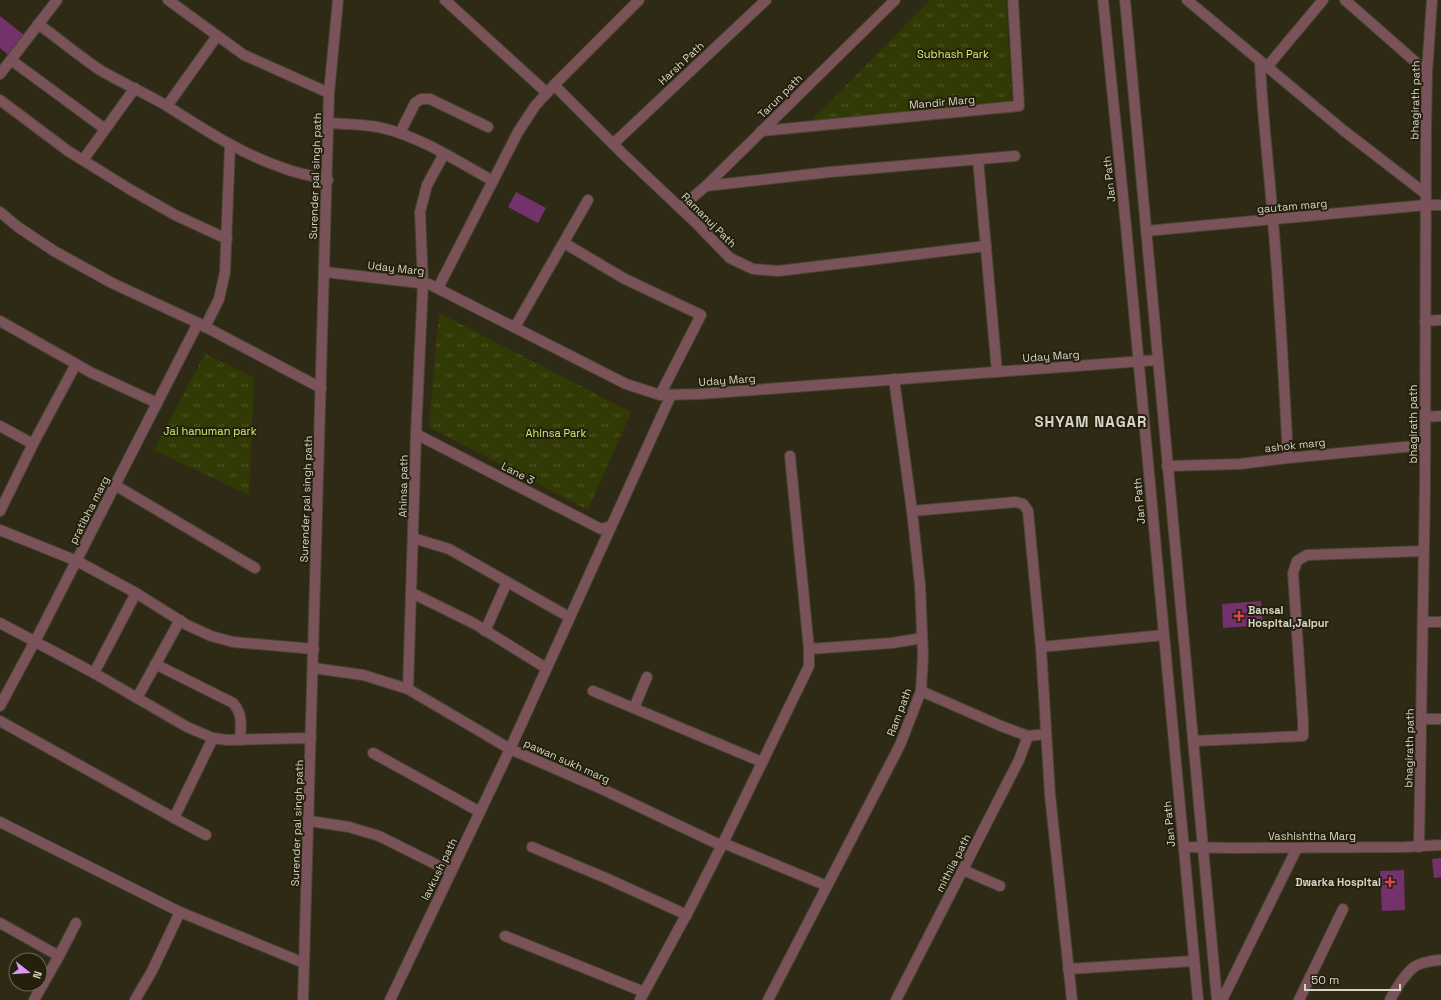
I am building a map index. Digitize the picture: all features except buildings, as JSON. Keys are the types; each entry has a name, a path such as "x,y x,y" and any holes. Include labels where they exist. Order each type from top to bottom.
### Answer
{"street":[{"path":"1,71 56,0"},
{"path":"168,0 244,56 329,93"},
{"name":"Surender pal singh path","path":"303,1000 328,180 329,93 338,0"},
{"path":"438,288 518,132 536,106 554,85 639,0"},
{"name":"Harsh Path","path":"613,144 766,0"},
{"name":"Tarun path","path":"680,208 706,186 895,0"},
{"name":"Mandir Marg","path":"761,131 1019,106 1013,0"},
{"name":"Jan Path","path":"1103,0 1139,362 1198,1000"},
{"path":"1125,0 1217,1000"},
{"path":"1187,0 1343,130 1426,194"},
{"path":"1288,458 1273,220 1262,108 1264,64 1323,0"},
{"path":"1345,0 1427,72"},
{"name":"bhagirath path","path":"1419,847 1424,551 1427,72 1432,1"},
{"path":"450,2 547,93"},
{"path":"38,24 98,68 167,106 230,145 286,170 328,180"},
{"path":"167,106 217,36"},
{"path":"11,60 105,130"},
{"name":"Ramanuj Path","path":"554,85 730,258 753,269 778,272 986,246"},
{"path":"83,160 135,88"},
{"path":"400,133 415,103 421,98 430,99 488,127"},
{"path":"0,100 68,151 131,190 175,215 227,239"},
{"path":"329,123 377,127 400,133 424,143 493,181"},
{"name":"pratibha marg","path":"0,706 157,403 201,325 219,298 225,272 230,145"},
{"name":"Ahinsa path","path":"408,689 416,434 423,283 420,212 427,185 444,154"},
{"path":"706,186 830,172 1015,156"},
{"path":"978,159 996,372"},
{"path":"515,327 588,200"},
{"name":"gautam marg","path":"1146,231 1426,205 1441,205"},
{"path":"0,213 54,251 112,283 201,325 321,388"},
{"path":"564,243 626,279 701,315 660,395"},
{"name":"Uday Marg","path":"325,272 429,284 626,384 660,395 1157,360"},
{"path":"1425,321 1441,320"},
{"path":"0,321 92,373 157,403"},
{"path":"0,511 32,444 76,364"},
{"name":"Ram path","path":"768,1000 900,745 921,691 923,656 920,585 912,511 894,379"},
{"name":"lavkush path","path":"390,1000 510,749 671,395"},
{"path":"1425,417 1441,416"},
{"path":"0,426 32,444"},
{"name":"Lane 3","path":"416,434 601,529 611,526"},
{"name":"ashok marg","path":"1167,466 1240,464 1425,445"},
{"path":"506,936 642,996 687,915 809,666 790,456"},
{"path":"115,485 255,568"},
{"path":"912,511 1016,502 1023,504 1028,511 1041,648 1050,795 1072,1000"},
{"path":"0,530 76,561 211,636 233,642 314,649"},
{"path":"413,538 449,549 570,617"},
{"path":"1193,741 1308,735 1303,720 1293,573 1297,561 1306,555 1424,551"},
{"path":"485,631 507,582"},
{"path":"94,673 136,593"},
{"path":"412,593 485,631 546,668"},
{"path":"137,698 180,620"},
{"path":"1423,622 1441,622"},
{"path":"0,623 94,673 187,727 213,738 227,740 311,738"},
{"path":"1041,648 1164,636"},
{"path":"808,649 892,643 922,638"},
{"path":"156,664 233,703 238,708 241,718 240,740"},
{"name":"pawan sukh marg","path":"313,668 363,675 408,689 510,749 722,844 827,886"},
{"path":"634,708 647,677"},
{"path":"593,691 762,762"},
{"path":"921,691 1001,726 1028,736 1046,734"},
{"path":"1421,719 1441,719"},
{"path":"0,721 206,835"},
{"name":"mithila path","path":"896,1000 1019,760 1028,736"},
{"path":"174,818 213,738"},
{"path":"373,753 480,812"},
{"path":"309,821 349,826 379,836 451,872"},
{"path":"0,822 180,912 304,963"},
{"name":"Vashishtha Marg","path":"1184,847 1297,848 1441,846"},
{"path":"532,847 608,879 687,915"},
{"path":"1222,1000 1297,848"},
{"path":"963,870 1000,886"},
{"path":"1299,1000 1343,909"},
{"path":"135,1000 152,971 180,912"},
{"path":"0,923 59,956"},
{"path":"34,1000 76,923"},
{"path":"1068,969 1194,960"},
{"path":"1390,1000 1396,988 1414,966 1441,960"}],"green space":[{"name":"Subhash Park","path":"930,0 1006,0 1012,101 810,126 816,116"},
{"name":"Ahinsa Park","path":"439,313 631,412 588,510 429,427"},
{"name":"Jai hanuman park","path":"205,354 254,377 249,495 154,450"}],"place":[{"name":"Bansal Hospital,Jaipur","path":"1239,616"},
{"name":"Dwarka Hospital","path":"1390,882"}],"district":[{"name":"SHYAM NAGAR","path":"1091,421"}]}
